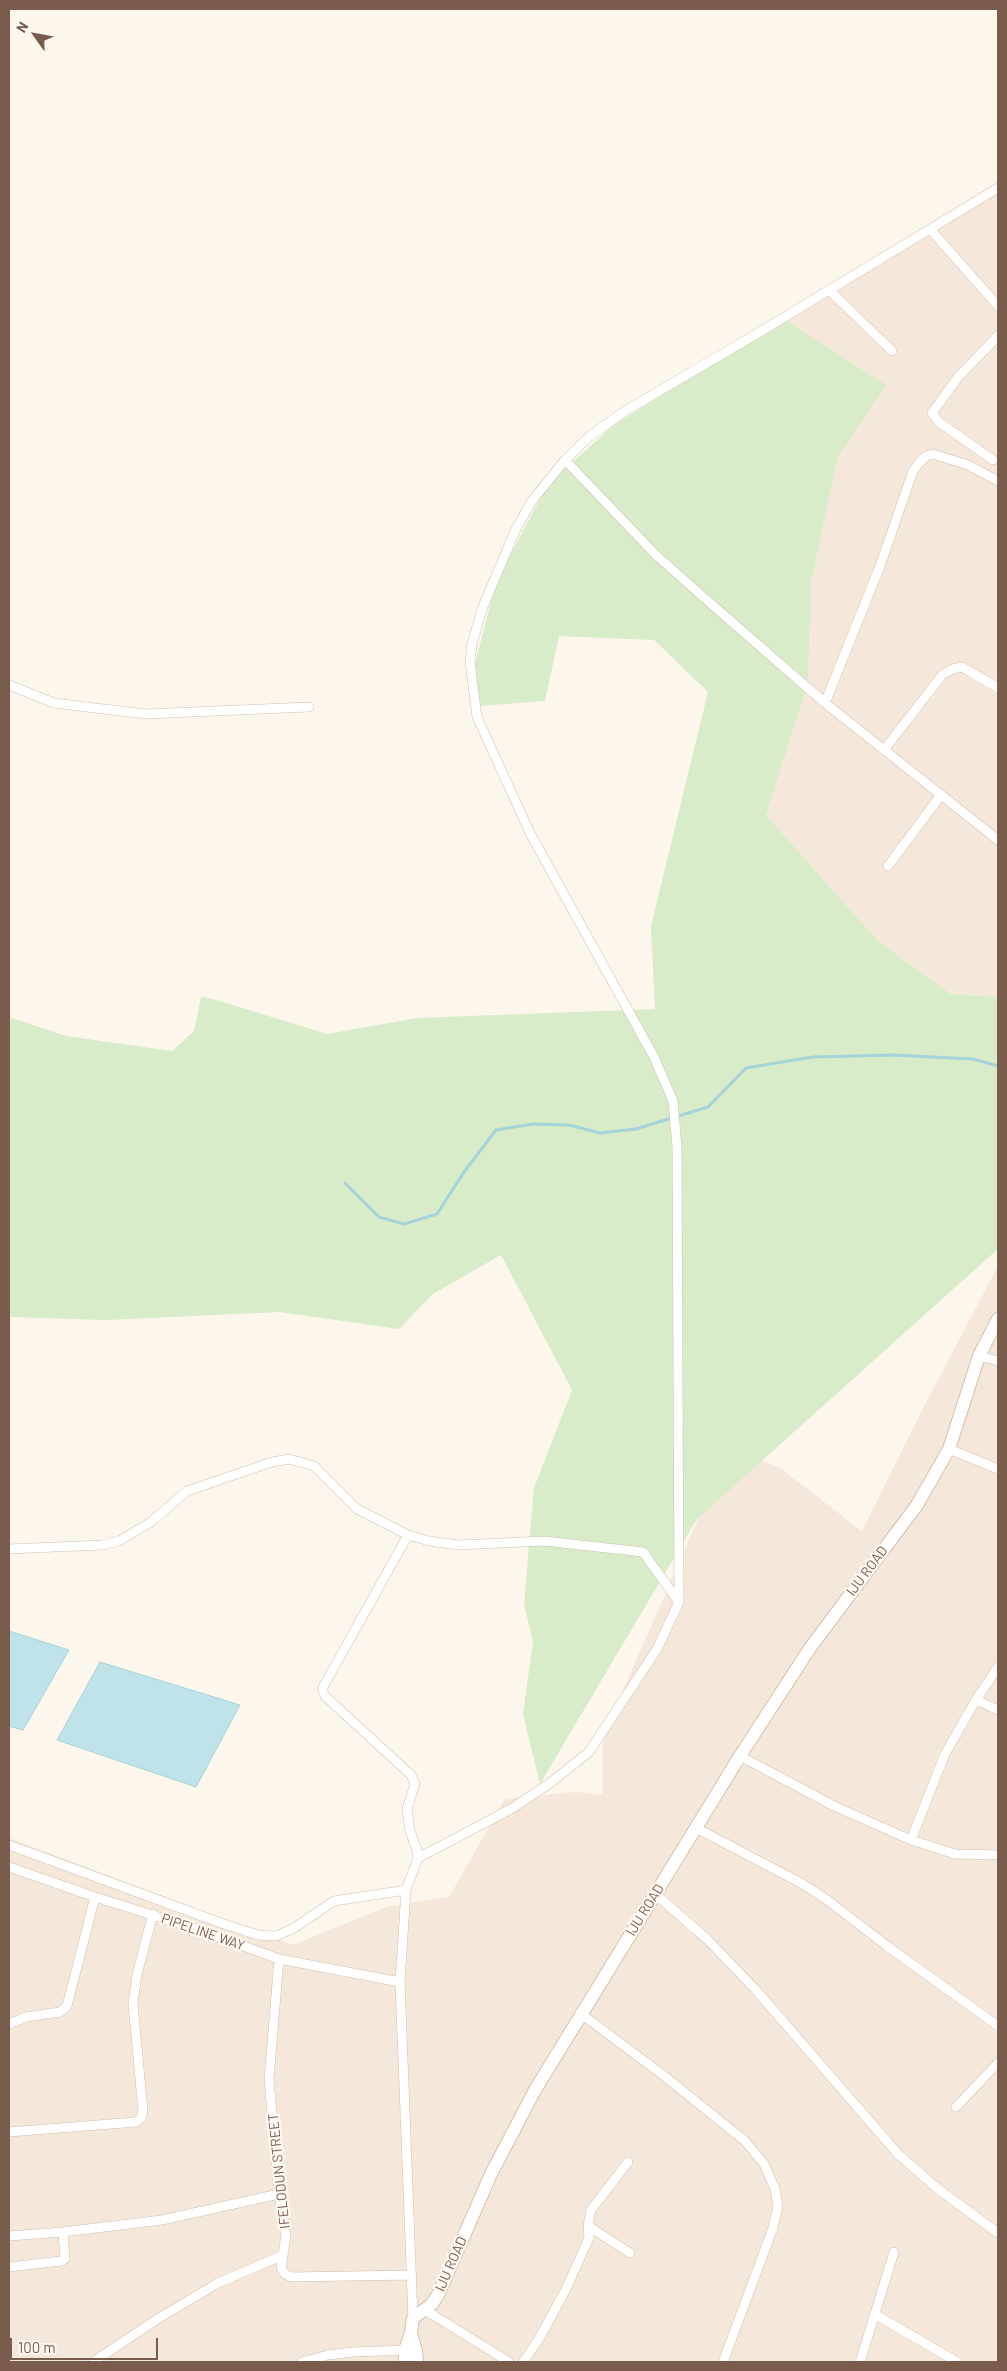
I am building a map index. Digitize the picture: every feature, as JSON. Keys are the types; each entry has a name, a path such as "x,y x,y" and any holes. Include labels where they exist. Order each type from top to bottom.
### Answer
{"main road":[{"name":"IJU ROAD","path":"413,2318 432,2304 491,2174 535,2090 580,2013 740,1756 810,1648 917,1505 948,1449 979,1356 998,1319"},
{"path":"411,2356 413,2318"}],"street":[{"path":"418,1858 511,1809 550,1783 589,1752 657,1649 679,1602 677,1147 673,1101 654,1057 530,833 477,717 470,662 472,644 482,609 498,569 531,502 565,460 590,436 625,411 998,188"},
{"path":"930,229 998,306"},
{"path":"829,290 892,351"},
{"path":"993,460 939,422 932,413 959,376 998,336"},
{"path":"825,703 880,566 913,471 918,463 926,456 933,454 968,465 998,481"},
{"path":"565,460 656,555 825,703 998,840"},
{"path":"884,750 948,671 962,667 998,688"},
{"path":"9,685 54,703 145,714 309,707"},
{"path":"888,866 941,795"},
{"path":"979,1356 998,1361"},
{"path":"948,1449 998,1469"},
{"path":"9,1549 102,1544 119,1541 151,1522 187,1491 272,1462 289,1459 314,1466 356,1508 408,1535 430,1541 458,1545 544,1541 643,1552 679,1602"},
{"path":"408,1535 322,1689 325,1696 414,1780 415,1784 407,1809 410,1831 418,1858 406,1890 400,1982 413,2318"},
{"path":"912,1840 930,1787 945,1754 976,1700 998,1667"},
{"path":"976,1700 998,1710"},
{"path":"740,1756 834,1806 912,1840 955,1854 998,1855"},
{"path":"696,1828 801,1883 826,1899 887,1946 998,2026"},
{"path":"9,1845 258,1935 276,1936 294,1928 334,1901 406,1890"},
{"name":"PIPELINE WAY","path":"9,1867 95,1897 153,1914 279,1959 400,1982"},
{"path":"655,1894 707,1939 754,1989 898,2154 938,2189 998,2233"},
{"path":"9,2024 26,2017 60,2012 67,2006 95,1897"},
{"path":"9,2132 136,2122 141,2118 143,2111 133,2004 137,1974 153,1914"},
{"name":"IFELODUN STREET","path":"279,1959 269,2078 279,2194 286,2235 281,2256"},
{"path":"580,2013 664,2075 745,2141 764,2164 775,2189 778,2206 773,2228 723,2362"},
{"path":"956,2107 998,2065"},
{"path":"522,2362 540,2339 566,2289 589,2238 588,2226 591,2210 628,2162"},
{"path":"9,2236 63,2232 162,2220 279,2194"},
{"path":"588,2226 630,2253"},
{"path":"9,2267 65,2259 63,2232"},
{"path":"860,2362 894,2252"},
{"path":"93,2362 158,2318 218,2283 281,2256 281,2268 285,2274 291,2277 411,2275"},
{"path":"425,2310 509,2362"},
{"path":"876,2315 957,2362"},
{"path":"302,2362 328,2355 354,2352 411,2356"}],"shaded area":[{"path":"998,188 998,997 951,994 878,941 766,815 808,684 811,583 838,457 885,385 784,319"},
{"path":"998,1266 998,2362 9,2362 9,1838 293,1945 389,1906 449,1897 505,1799 576,1792 603,1795 603,1736 699,1517 738,1450 780,1468 862,1531 921,1412"}],"green space":[{"path":"784,319 886,385 838,457 811,583 808,684 766,815 878,941 951,994 998,997 998,1249 697,1519 540,1784 523,1714 533,1642 524,1604 534,1488 572,1390 501,1255 433,1294 399,1329 279,1312 106,1320 9,1317 9,1017 66,1036 172,1051 194,1031 201,997 327,1034 417,1018 655,1009 651,926 708,692 654,640 559,636 545,701 480,706 475,664 496,582 548,484 614,425"}],"water":[{"path":"9,1631 69,1650 23,1730 9,1726"},
{"path":"100,1662 240,1705 196,1787 57,1740"}],"waterway":[{"path":"345,1183 379,1217 404,1224 437,1214 464,1172 496,1130 533,1124 569,1125 600,1133 636,1129 708,1107 746,1068 813,1057 893,1055 973,1059 998,1066"}]}
